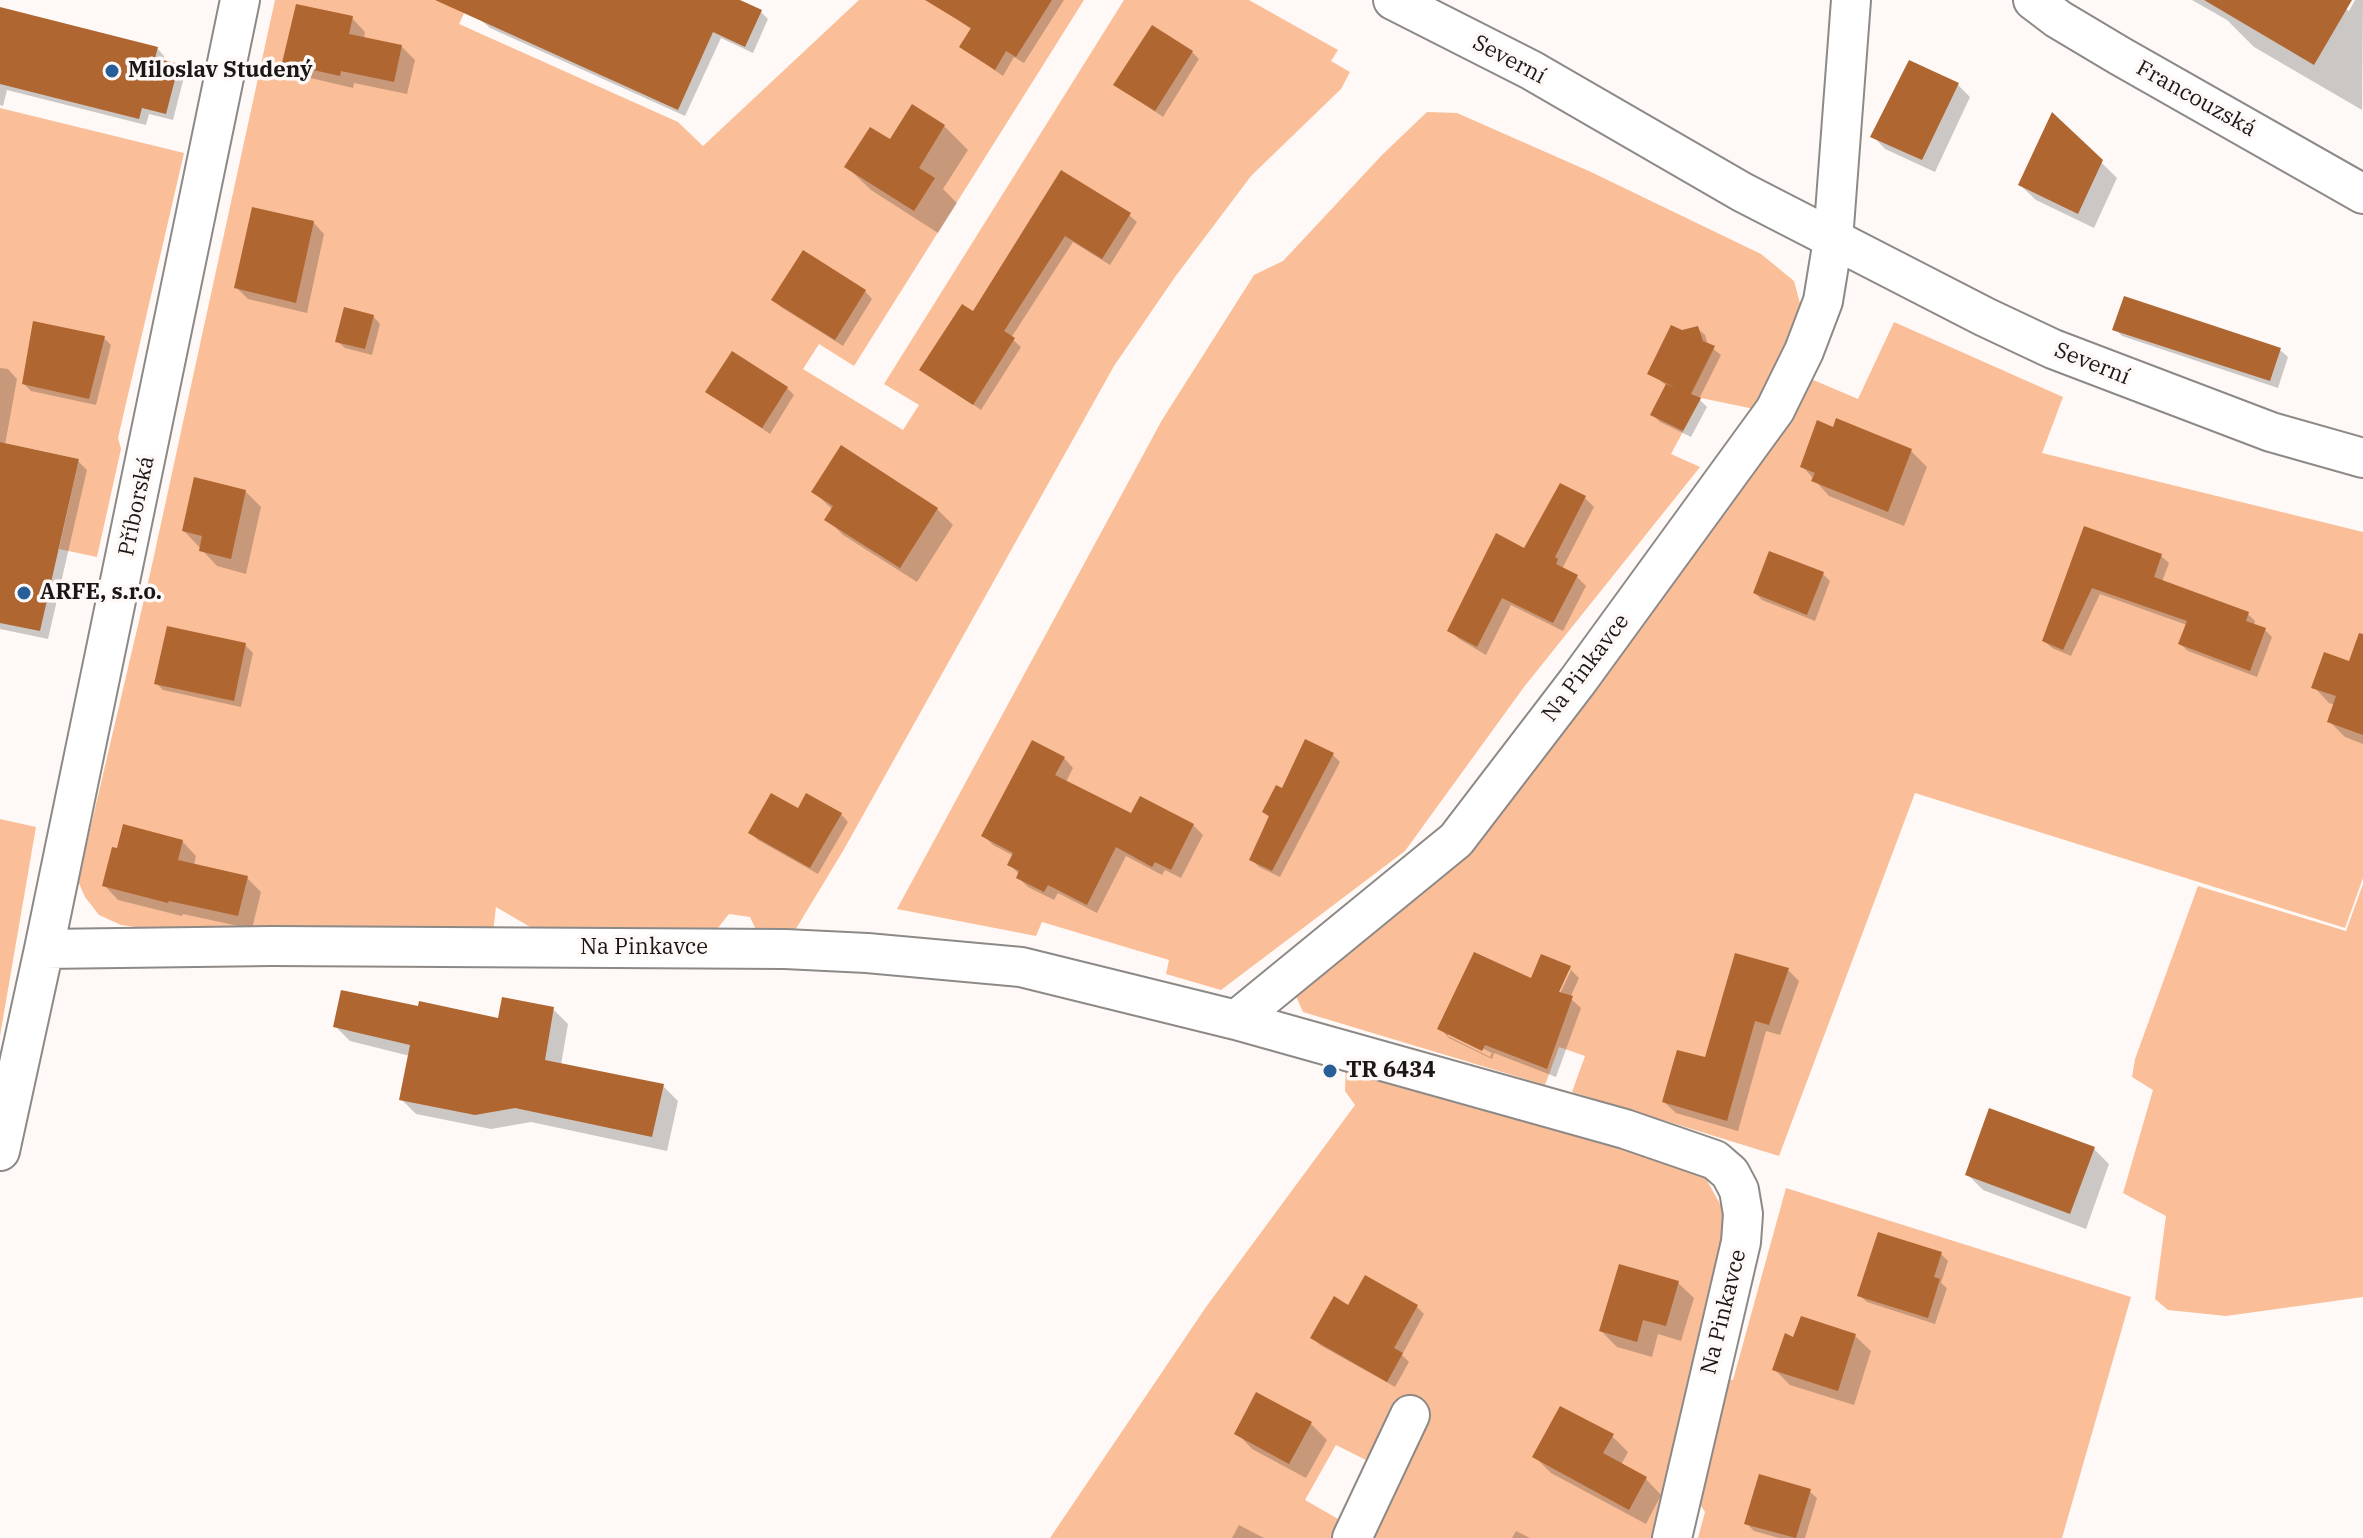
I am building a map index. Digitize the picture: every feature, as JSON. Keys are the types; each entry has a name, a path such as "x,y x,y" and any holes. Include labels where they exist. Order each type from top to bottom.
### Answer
{"street":[{"name":"Příborská","path":"0,1151 240,0"},
{"path":"1833,240 1851,0"},
{"name":"Francouzská","path":"2033,0 2058,19 2120,56 2363,194"},
{"name":"Severní","path":"1403,5 1531,70 1742,192 2053,349 2271,432 2363,458"},
{"name":"Na Pinkavce","path":"1236,1020 1456,840 1577,682 1775,410 1804,351 1823,301 1833,240"},
{"path":"2316,443 2344,442 2363,435"},
{"name":"Na Pinkavce","path":"44,949 272,946 785,949 1021,967 1236,1020 1625,1129 1715,1160 1730,1173 1739,1190 1743,1214 1741,1242 1672,1538"},
{"path":"1352,1538 1410,1415"}],"shaded area":[{"path":"275,0 470,0 459,24 678,122 703,146 859,0 1084,0 854,366 819,344 803,369 903,430 919,405 884,384 1124,0 1249,0 1338,50 1331,61 1350,72 1341,89 1251,176 1175,277 1114,366 843,851 794,932 757,932 750,917 729,914 717,929 532,928 496,907 493,933 238,941 193,927 178,933 121,925 99,915 85,897 78,881 150,574"},
{"path":"0,108 184,153 118,438 121,449 97,557 59,549 79,459 0,442"},
{"path":"1427,112 1457,113 1591,172 1761,254 1794,281 1801,307 1796,332 1754,409 1701,398 1671,454 1700,467 1524,687 1405,851 1221,990 1166,974 1169,960 1042,922 1036,936 897,909 1162,420 1254,275 1283,261 1383,154"},
{"path":"1894,322 2063,397 2042,453 2363,532 2363,878 2345,928 1915,793 1779,1156 1572,1092 1585,1056 1559,1047 1545,1085 1303,1012 1295,994 1452,859 1811,379 1858,399"},
{"path":"0,819 36,827 0,1036"},
{"path":"2363,884 2363,1297 2226,1316 2168,1310 2155,1299 2166,1216 2123,1193 2153,1090 2132,1077 2135,1059 2198,886 2346,931"},
{"path":"1346,1062 1685,1163 1705,1177 1725,1213 1723,1247 1654,1538 1366,1538 1370,1462 1336,1445 1305,1500 1340,1520 1334,1538 1050,1538 1206,1307 1355,1105 1345,1091"},
{"path":"1786,1188 2131,1297 2062,1538 1698,1538 1705,1512 1698,1501 1725,1379 1733,1380"}],"building":[{"path":"435,0 740,0 762,10 745,47 713,32 678,110"},
{"path":"925,0 1052,0 1016,57 1006,51 995,70 959,47 971,28"},
{"path":"2204,0 2352,0 2314,65"},
{"path":"296,4 353,16 349,34 402,45 394,82 341,71 340,76 282,63"},
{"path":"0,7 158,47 155,58 179,64 166,114 142,108 139,119 0,84"},
{"path":"1152,25 1193,51 1155,111 1113,85"},
{"path":"1909,60 1959,83 1922,160 1870,137"},
{"path":"912,104 945,125 919,168 935,178 914,211 844,167 870,127 890,139"},
{"path":"2052,112 2103,160 2078,214 2018,185"},
{"path":"1061,170 1131,213 1102,259 1065,236 1004,331 1015,338 973,405 919,370 962,304 973,311"},
{"path":"252,207 314,221 296,303 234,288"},
{"path":"803,250 866,290 835,340 771,300"},
{"path":"2124,296 2281,348 2270,381 2112,330"},
{"path":"344,307 374,315 365,349 335,342"},
{"path":"33,321 105,336 89,399 22,384"},
{"path":"1671,325 1682,330 1698,326 1703,341 1715,346 1691,394 1701,398 1683,431 1650,415 1666,384 1676,388 1647,374"},
{"path":"732,351 788,387 762,428 705,392"},
{"path":"1836,418 1912,449 1888,512 1811,481 1815,473 1800,467 1817,420 1833,427"},
{"path":"0,442 79,459 40,631 0,623"},
{"path":"841,445 938,508 900,568 824,520 833,506 811,492"},
{"path":"194,477 246,490 231,559 199,551 202,536 182,531"},
{"path":"1560,483 1586,496 1555,557 1558,559 1556,564 1578,575 1553,623 1502,598 1477,647 1447,631 1496,533 1524,548"},
{"path":"2084,526 2162,554 2154,577 2249,612 2246,621 2266,628 2250,671 2178,644 2187,621 2092,588 2063,650 2042,641"},
{"path":"1769,551 1824,572 1807,615 1753,593"},
{"path":"167,626 246,643 234,701 154,684"},
{"path":"2359,633 2363,634 2363,735 2327,722 2336,696 2311,688 2324,652 2349,661"},
{"path":"1305,739 1334,753 1272,871 1249,860 1269,816 1262,812 1276,785 1282,788"},
{"path":"1032,740 1065,757 1055,775 1131,813 1140,796 1194,824 1171,870 1155,862 1152,867 1116,847 1087,905 1048,885 1044,892 1016,878 1019,871 1007,865 1013,853 981,836"},
{"path":"771,793 798,808 806,793 842,813 810,868 748,833"},
{"path":"123,824 183,840 178,860 248,876 238,916 102,886 112,847 117,848"},
{"path":"1474,952 1531,978 1541,954 1571,966 1559,992 1573,996 1547,1069 1485,1045 1482,1051 1437,1029"},
{"path":"1735,953 1789,968 1769,1025 1755,1021 1727,1121 1662,1102 1677,1050 1705,1057"},
{"path":"341,990 418,1006 419,1001 498,1018 502,997 554,1007 545,1060 664,1084 652,1137 515,1108 475,1115 399,1100 410,1045 333,1027"},
{"path":"1989,1108 2095,1147 2070,1214 1965,1175"},
{"path":"1878,1232 1942,1252 1934,1277 1940,1279 1928,1318 1857,1296"},
{"path":"1619,1264 1679,1281 1666,1326 1643,1320 1637,1342 1599,1331"},
{"path":"1365,1275 1418,1305 1394,1348 1403,1353 1387,1382 1310,1338 1334,1296 1348,1305"},
{"path":"1801,1316 1856,1334 1838,1391 1772,1370 1785,1333 1793,1337"},
{"path":"1256,1392 1312,1422 1289,1464 1234,1434"},
{"path":"1560,1406 1614,1434 1603,1453 1647,1477 1629,1510 1532,1457"},
{"path":"1759,1474 1811,1489 1796,1538 1744,1524"}],"place":[{"name":"Miloslav Studený","path":"112,71"},
{"name":"ARFE, s.r.o.","path":"24,593"},
{"name":"TR 6434","path":"1330,1071"}]}
